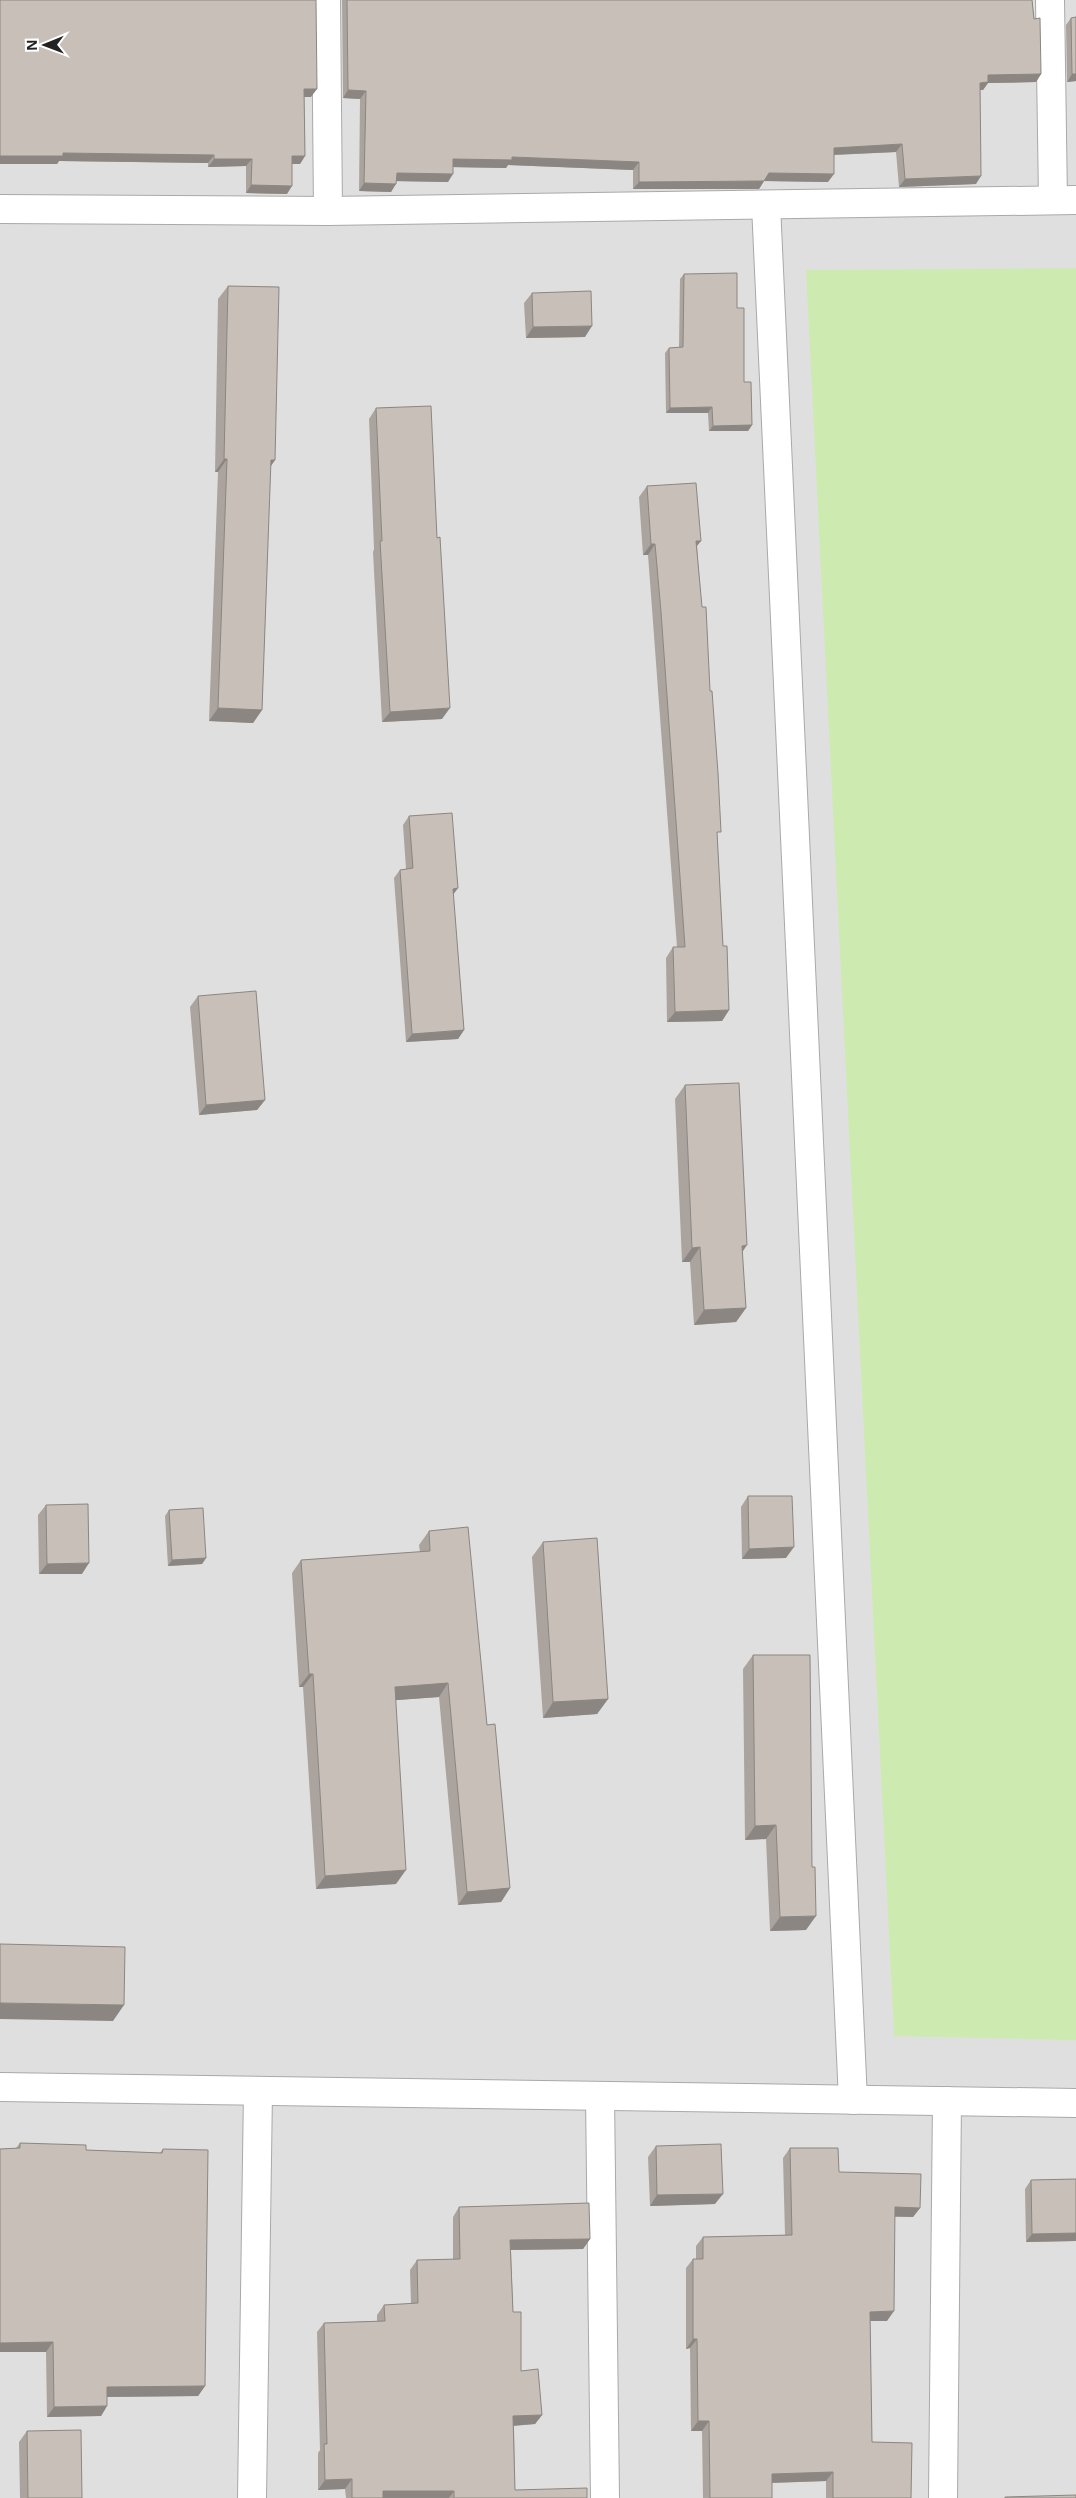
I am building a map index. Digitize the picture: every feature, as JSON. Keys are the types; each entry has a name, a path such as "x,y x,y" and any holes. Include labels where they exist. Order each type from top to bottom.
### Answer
{"street":[{"path":"326,0 328,211"},
{"path":"0,209 328,211 1065,200 1050,0"},
{"path":"766,205 853,2100"},
{"path":"0,2087 1076,2103"},
{"path":"252,2498 258,2091"},
{"path":"600,2096 605,2498"},
{"path":"943,2498 946,2101"}],"shaded area":[{"path":"0,0 1076,0 1076,2498 0,2498"}],"green space":[{"path":"1076,268 1076,2040 894,2036 806,270"}],"building":[{"path":"0,0 316,0 317,89 304,89 305,156 292,156 292,186 251,185 252,159 214,159 214,155 63,153 63,156 0,156"},
{"path":"347,0 1032,0 1034,19 1040,18 1041,74 988,75 988,82 980,83 981,176 905,179 902,144 834,148 834,174 769,173 764,181 639,182 639,162 512,157 512,160 453,159 453,174 397,173 396,184 364,183 366,91 348,90"},
{"path":"1076,17 1076,74 1072,74 1071,18"},
{"path":"737,273 737,308 744,308 744,382 751,382 752,425 713,426 712,407 670,408 669,348 683,347 684,274"},
{"path":"228,286 279,287 275,460 271,460 262,710 218,708 227,459 224,459"},
{"path":"591,291 592,326 533,327 532,293"},
{"path":"431,406 437,538 440,537 450,708 390,712 380,541 382,541 376,408"},
{"path":"696,483 701,541 696,541 702,607 706,607 710,691 712,691 718,773 721,832 717,832 723,946 727,946 729,1010 675,1012 673,947 685,947 661,612 655,544 651,544 647,486"},
{"path":"452,813 458,888 453,889 464,1030 412,1034 400,870 413,868 409,816"},
{"path":"256,991 265,1100 206,1105 198,996"},
{"path":"739,1083 747,1245 742,1246 746,1308 704,1310 700,1247 692,1248 685,1085"},
{"path":"748,1496 792,1496 794,1547 749,1549"},
{"path":"88,1504 89,1563 47,1564 46,1505"},
{"path":"203,1508 206,1558 172,1560 169,1510"},
{"path":"468,1527 487,1725 495,1724 510,1888 467,1892 448,1683 395,1687 406,1870 325,1876 313,1674 309,1674 301,1560 430,1551 429,1531"},
{"path":"597,1538 608,1699 553,1702 543,1542"},
{"path":"753,1655 810,1655 812,1867 815,1867 816,1916 780,1917 776,1825 755,1826"},
{"path":"0,1944 125,1947 124,2005 0,2003"},
{"path":"20,2143 86,2145 86,2150 162,2153 163,2149 208,2150 205,2386 107,2387 107,2406 54,2407 53,2342 0,2343 0,2149 20,2148"},
{"path":"721,2144 723,2194 657,2195 656,2146"},
{"path":"790,2148 838,2148 839,2172 921,2174 920,2208 895,2207 894,2311 870,2312 872,2442 912,2443 911,2498 833,2498 833,2472 772,2474 772,2498 710,2498 709,2421 698,2421 697,2339 693,2339 693,2259 703,2259 703,2237 792,2235"},
{"path":"1076,2179 1076,2233 1032,2234 1031,2180"},
{"path":"589,2203 590,2239 510,2240 513,2312 521,2312 521,2371 538,2369 542,2415 513,2416 515,2490 587,2488 587,2498 454,2498 454,2491 383,2491 383,2498 352,2498 352,2479 325,2480 324,2444 327,2444 324,2323 385,2321 384,2305 418,2303 417,2260 460,2259 459,2207"},
{"path":"81,2430 82,2498 28,2498 27,2431"},
{"path":"1076,2495 1076,2498 1005,2498 1005,2497"}]}
